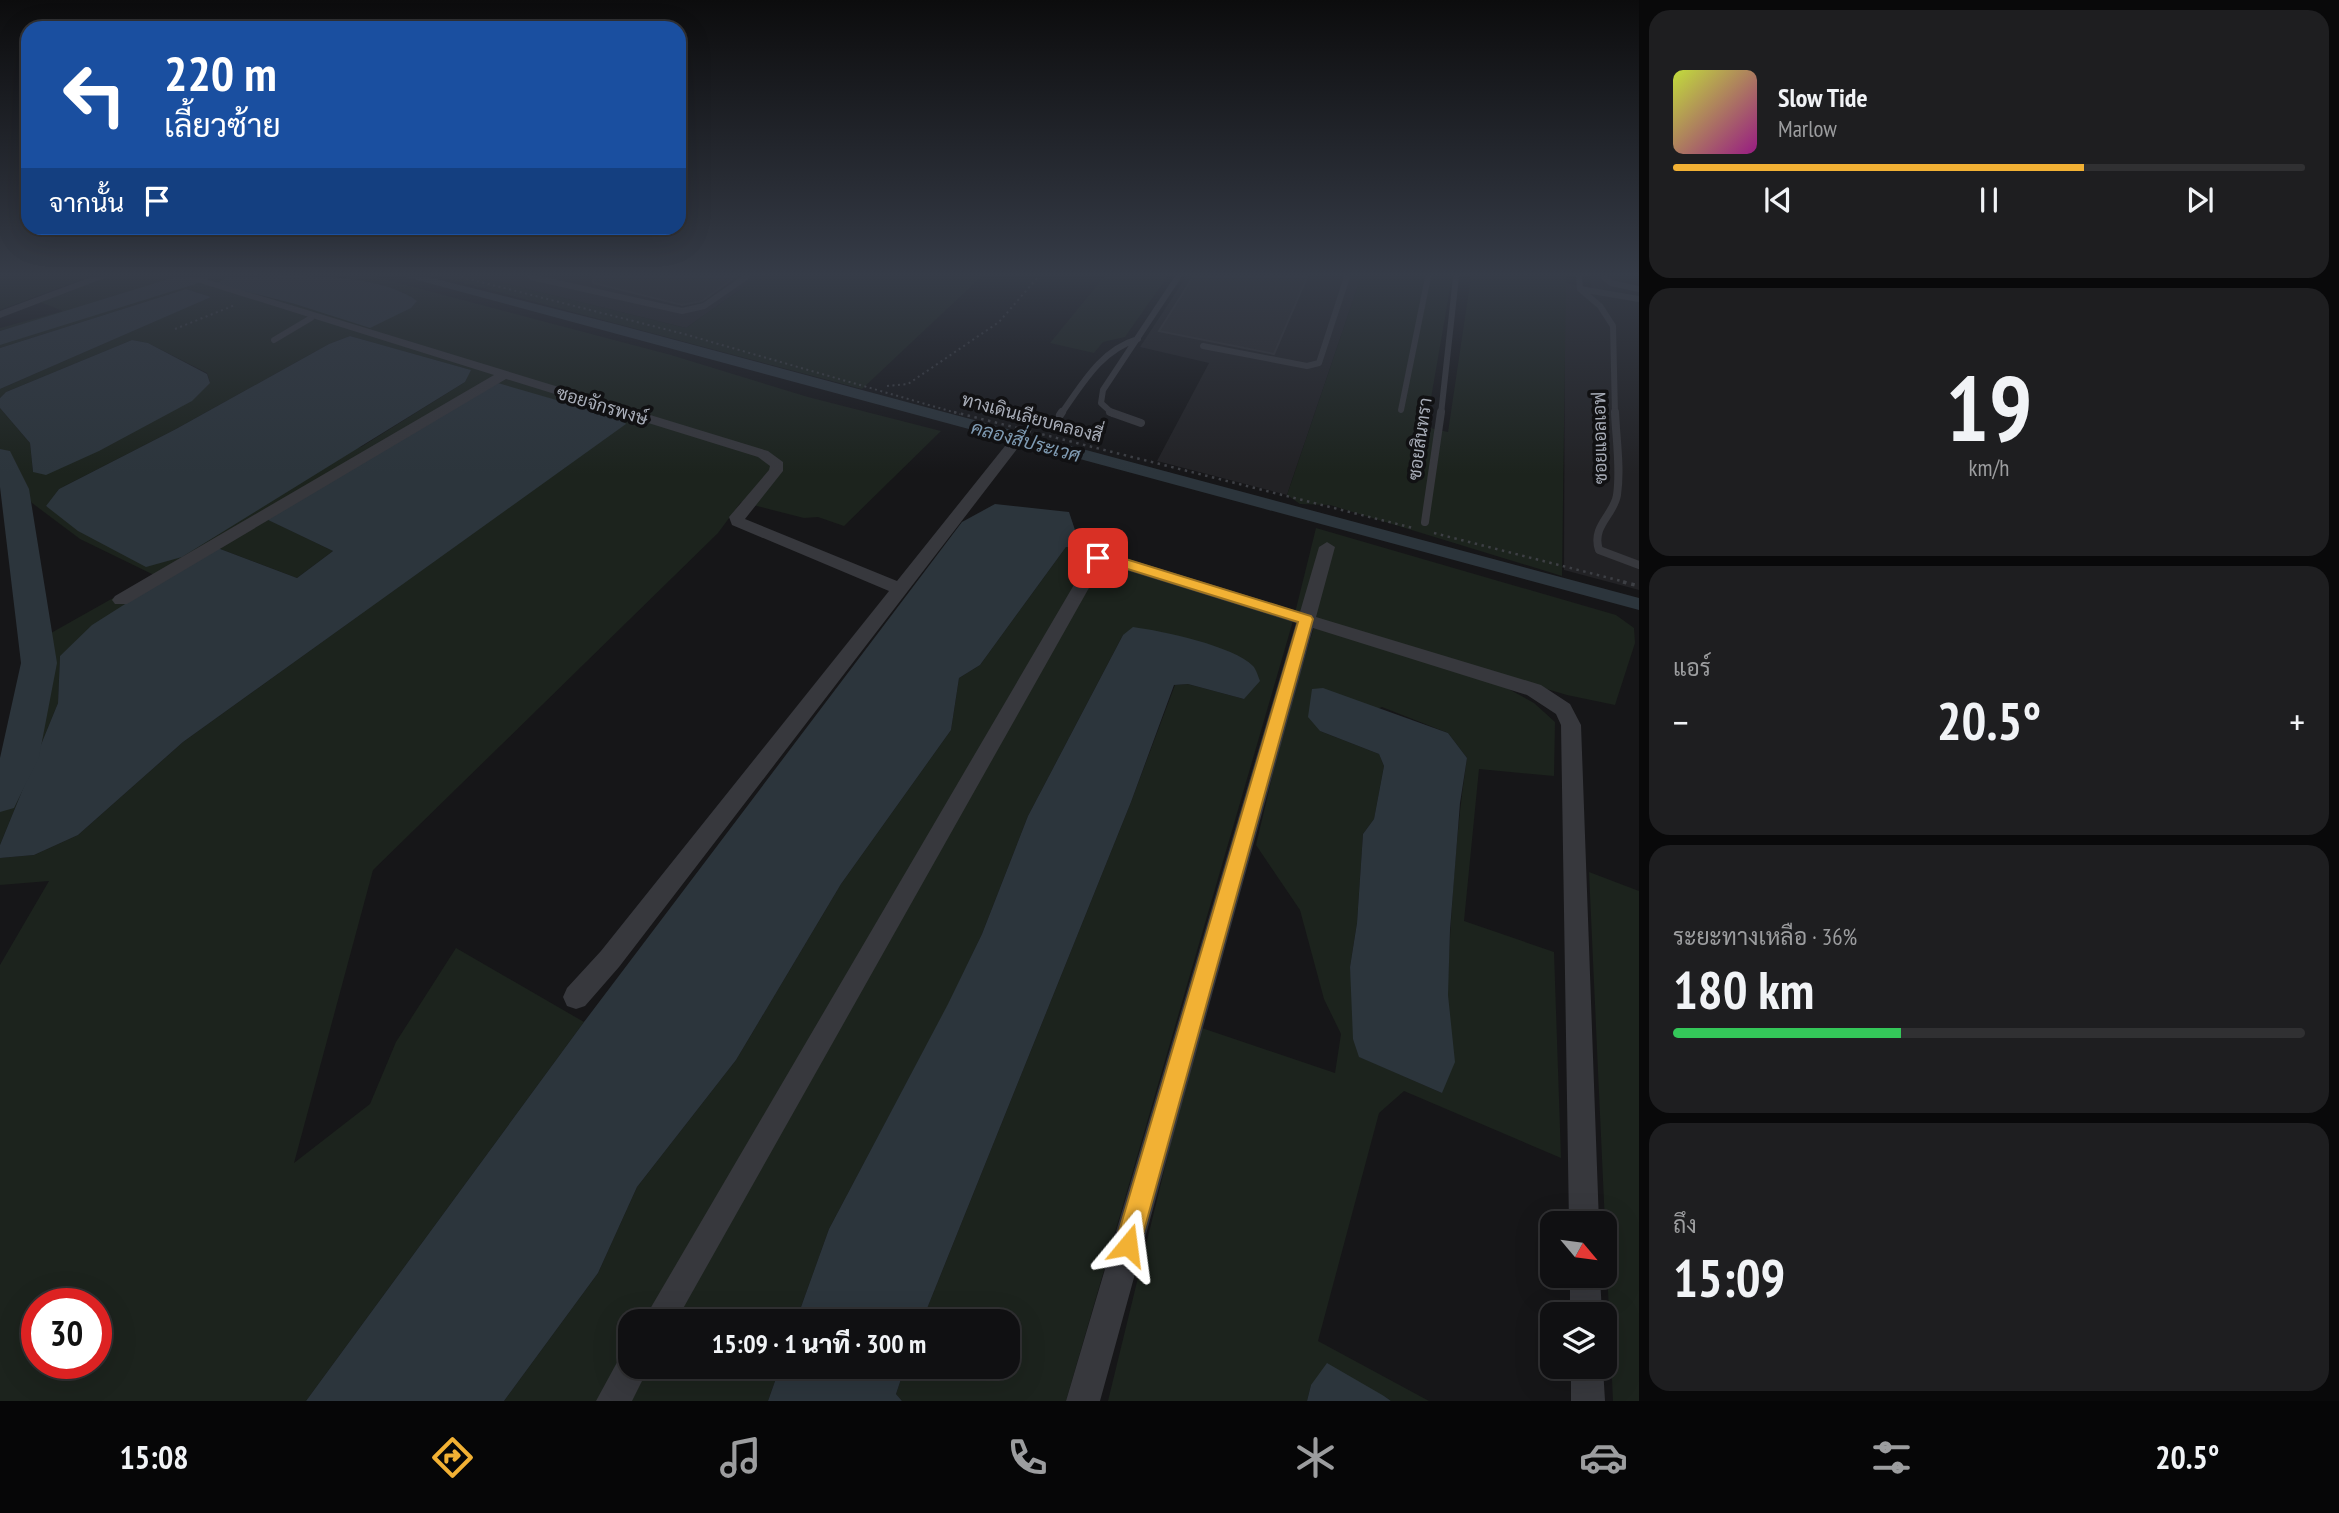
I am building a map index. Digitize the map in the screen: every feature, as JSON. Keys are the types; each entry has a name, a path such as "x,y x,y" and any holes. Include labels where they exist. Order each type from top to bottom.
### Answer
{"street":[{"name":"ซอยจักรพงษ์","path":"391,342 771,458 778,464 776,471 737,517 738,522 879,578 901,590"},
{"path":"121,600 502,376"},
{"path":"576,998 610,959 1010,449"},
{"path":"1083,1401 1327,547"},
{"path":"666,1309 1095,560 1106,558 1534,690 1563,709 1571,724 1584,1211"},
{"path":"614,1401 626,1379"},
{"path":"1587,1379 1588,1401"}],"lane":[{"path":"1060,415 1105,356 1116,345 1126,342"},
{"path":"1136,342 1103,390 1101,403 1112,413 1141,423"},
{"path":"1203,346 1307,366 1314,365 1322,357 1327,342"},
{"path":"1401,410 1415,342"},
{"name":"ซอยสินทรา","path":"1425,522 1450,342"},
{"name":"ซอยแอลเอฟ","path":"1613,342 1617,497 1599,527 1597,544 1599,550 1608,555 1639,565"}],"path":[{"name":"ทางเดินเลียบคลองสี่","path":"713,342 993,423 1329,505 1639,586"},
{"path":"887,386 908,384 969,342"}],"shaded area":[{"path":"0,342 18,342 0,348"},
{"path":"18,342 107,342 0,389 0,348"},
{"path":"106,342 126,342 6,392 0,398 0,389"},
{"path":"126,342 148,343 207,374 210,383 192,401 99,451 46,475 33,472 30,443 0,408 0,398 6,392"},
{"path":"145,342 333,342 176,429 59,489 46,507 361,447 465,382 470,370 373,342 623,342 808,397 941,431 844,526 818,517 804,518 741,502 718,533 373,870 294,1163 370,1104 396,1042 456,948 584,1022 306,1401 0,1401 0,965 49,881 0,885 0,858 34,855 78,835 183,742 625,424 622,419 491,382 265,518 333,551 297,578 215,547 60,656 58,703 0,845 0,807 46,695 51,633 154,575 80,539 32,503 0,451 0,408 30,443 33,472 210,382 207,373"},
{"path":"373,342 471,370 465,382 182,557 146,567 78,531 46,506 59,489 176,429 329,344"},
{"path":"687,342 912,342 862,389"},
{"path":"1051,342 1103,342 1094,353"},
{"path":"1143,342 1339,342 1287,495 1157,461 1209,363 1140,347"},
{"path":"1339,342 1441,342 1426,427 1448,432 1461,342 1565,342 1562,576 1330,505 1300,504 1287,495"},
{"path":"1565,342 1639,342 1639,590 1564,570"},
{"path":"491,381 622,419 626,424 183,742 78,835 34,855 0,858 0,845 58,703 60,656 92,625 215,547 297,578 333,551 264,518"},
{"path":"995,504 1069,512 1081,548 1066,547 980,665 959,678 951,730 841,884 736,1060 637,1187 598,1273 504,1401 306,1401 584,1022 962,522"},
{"path":"1316,528 1616,615 1634,628 1635,643 1615,705 1567,695 1295,614 1066,1401 902,1401 896,1394 901,1379 1020,1379 1020,1309 927,1309 1131,802 1175,685 1188,684 1244,699 1123,635 1028,816 982,934 948,1005 829,1229 800,1309 618,1309 618,1379 776,1379 768,1401 504,1401 598,1273 637,1187 736,1060 841,884 951,730 959,678 980,665 1066,547 1081,548 1295,613"},
{"path":"1133,627 1214,646 1244,659 1253,666 1260,681 1244,699 1188,684 1174,685 1131,802 927,1309 800,1309 829,1229 948,1004 982,934 1028,816 1123,635"},
{"path":"1314,627 1492,680 1534,703 1555,722 1554,776 1479,769 1464,921 1554,952 1561,1158 1404,1091 1379,1113 1318,1341 1429,1401 1391,1401 1384,1396 1311,1385 1307,1401 1108,1401 1199,1027 1335,1073 1341,1034 1324,999 1300,910 1256,845 1285,722","holes":["1382,707 1448,733 1467,758 1453,883 1442,1093 1360,1057 1350,967 1357,923 1363,834 1374,819 1384,766 1379,754 1320,731"]},
{"path":"1323,688 1448,733 1467,758 1460,803 1450,930 1448,995 1455,1062 1442,1093 1359,1057 1353,1039 1350,967 1357,923 1363,834 1374,819 1384,766 1379,754 1320,731 1308,717 1312,689"},
{"path":"1589,872 1639,891 1639,1401 1613,1401 1612,1379 1617,1379 1617,1302 1609,1302 1608,1288 1617,1288 1617,1211 1604,1211"},
{"path":"1327,1363 1391,1401 1307,1401 1311,1385"},
{"path":"776,1379 901,1379 896,1394 902,1401 768,1401"}],"building":[{"path":"1216,342 1279,342 1274,354"}],"waterway":[{"name":"คลองสี่ประเวศ","path":"667,342 1639,604"},
{"path":"0,457 15,489 39,663 20,757 0,796"}],"route":[{"path":"1098,558 1106,558 1306,619 1128,1245"}]}
